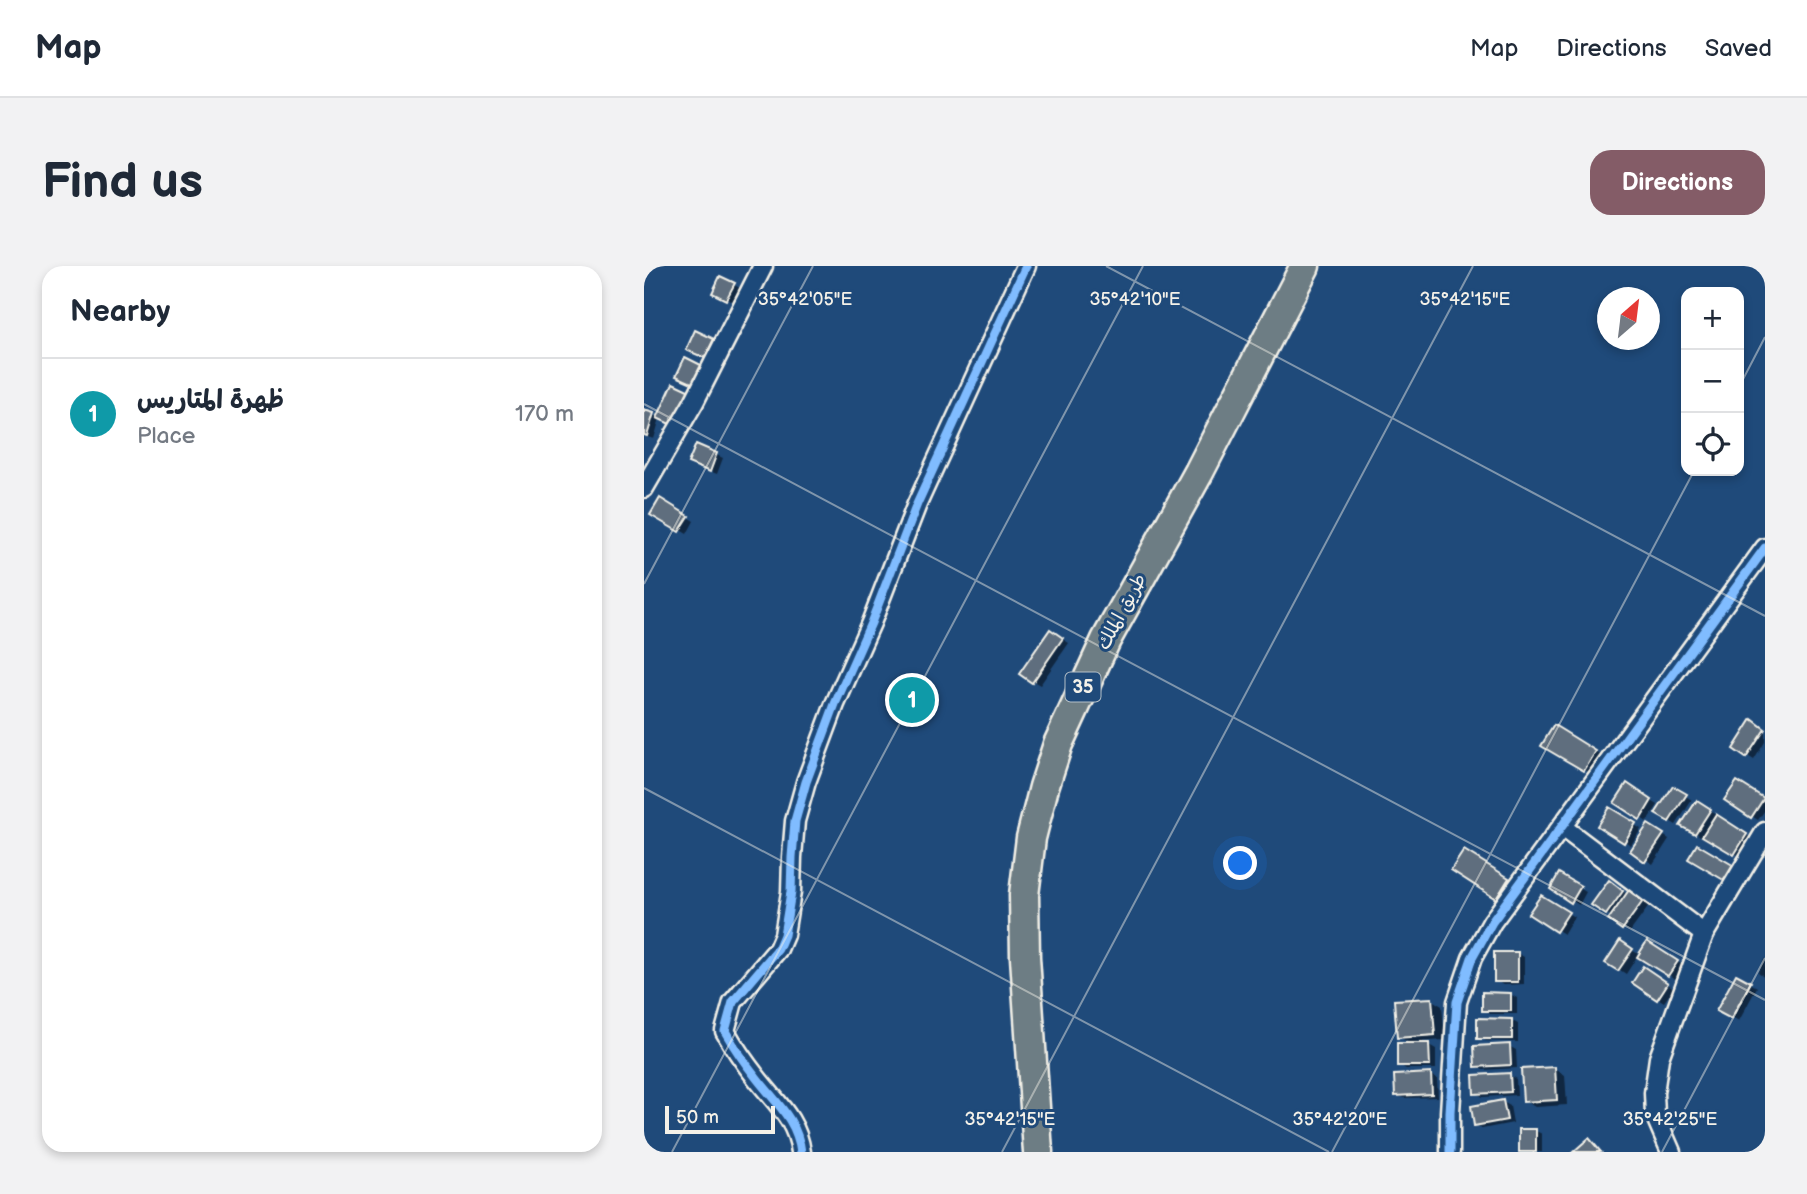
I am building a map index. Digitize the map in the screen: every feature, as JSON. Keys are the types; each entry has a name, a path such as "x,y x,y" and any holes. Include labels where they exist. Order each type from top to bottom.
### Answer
{"main road":[{"name":"طريق الملك","path":"1038,1152 1025,957 1024,895 1031,838 1044,787 1058,744 1106,640 1199,472 1304,266"}],"street":[{"path":"644,488 694,402 763,266"},
{"path":"801,1152 792,1121 755,1076 725,1031 729,1013 733,1002 778,949 784,935 792,892 795,821 806,782 916,504 1026,266"},
{"path":"1450,1152 1457,1002 1472,958 1492,922 1765,548"},
{"path":"1562,827 1704,934"},
{"path":"1671,1152 1655,1115 1654,1093 1659,1058 1704,934 1765,832"}],"building":[{"path":"720,276 735,283 726,300 712,293"},
{"path":"695,330 714,339 705,358 686,350"},
{"path":"685,357 703,366 694,384 676,376"},
{"path":"673,383 690,391 674,426 657,418"},
{"path":"644,410 654,413 647,436 644,435"},
{"path":"696,444 717,453 710,472 688,463"},
{"path":"660,498 689,516 679,532 650,515"},
{"path":"1050,629 1063,638 1032,683 1019,674"},
{"path":"1752,719 1765,729 1746,758 1733,749"},
{"path":"1554,725 1596,751 1584,771 1541,746"},
{"path":"1737,781 1764,798 1751,818 1724,800"},
{"path":"1627,783 1652,800 1640,820 1614,803"},
{"path":"1673,786 1687,794 1669,822 1655,814"},
{"path":"1697,800 1711,809 1695,834 1680,826"},
{"path":"1609,807 1636,823 1624,843 1597,826"},
{"path":"1716,814 1747,834 1734,855 1702,836"},
{"path":"1648,824 1664,834 1645,862 1630,851"},
{"path":"1697,844 1736,867 1727,882 1688,859"},
{"path":"1464,850 1509,878 1496,899 1451,870"},
{"path":"1559,873 1581,886 1571,903 1550,889"},
{"path":"1609,880 1623,891 1606,915 1591,905"},
{"path":"1629,890 1643,901 1622,930 1608,920"},
{"path":"1541,895 1569,912 1556,932 1528,914"},
{"path":"1620,940 1633,949 1618,971 1605,963"},
{"path":"1647,941 1678,961 1668,976 1637,957"},
{"path":"1494,952 1518,952 1518,982 1494,982"},
{"path":"1643,966 1668,983 1657,1000 1632,983"},
{"path":"1736,974 1751,982 1731,1019 1716,1011"},
{"path":"1482,992 1511,993 1511,1011 1482,1011"},
{"path":"1432,998 1435,1035 1397,1038 1394,1000"},
{"path":"1477,1018 1512,1019 1512,1039 1477,1039"},
{"path":"1397,1043 1429,1043 1430,1066 1397,1066"},
{"path":"1510,1044 1511,1065 1475,1067 1474,1046"},
{"path":"1555,1067 1557,1100 1523,1102 1521,1069"},
{"path":"1431,1073 1432,1094 1395,1096 1394,1075"},
{"path":"1510,1073 1511,1092 1474,1094 1473,1075"},
{"path":"1503,1100 1507,1120 1474,1126 1471,1106"},
{"path":"1519,1129 1536,1129 1536,1152 1519,1152"},
{"path":"1589,1138 1601,1152 1573,1152"}],"cycle path":[{"path":"801,1152 790,1120 725,1031 733,1002 778,949 784,935 791,892 795,821 806,782 917,504 1026,266"},
{"path":"1450,1152 1457,1002 1472,958 1492,922 1765,548"}],"place":[{"name":"ظهرة المتاريس","path":"912,700"}]}
